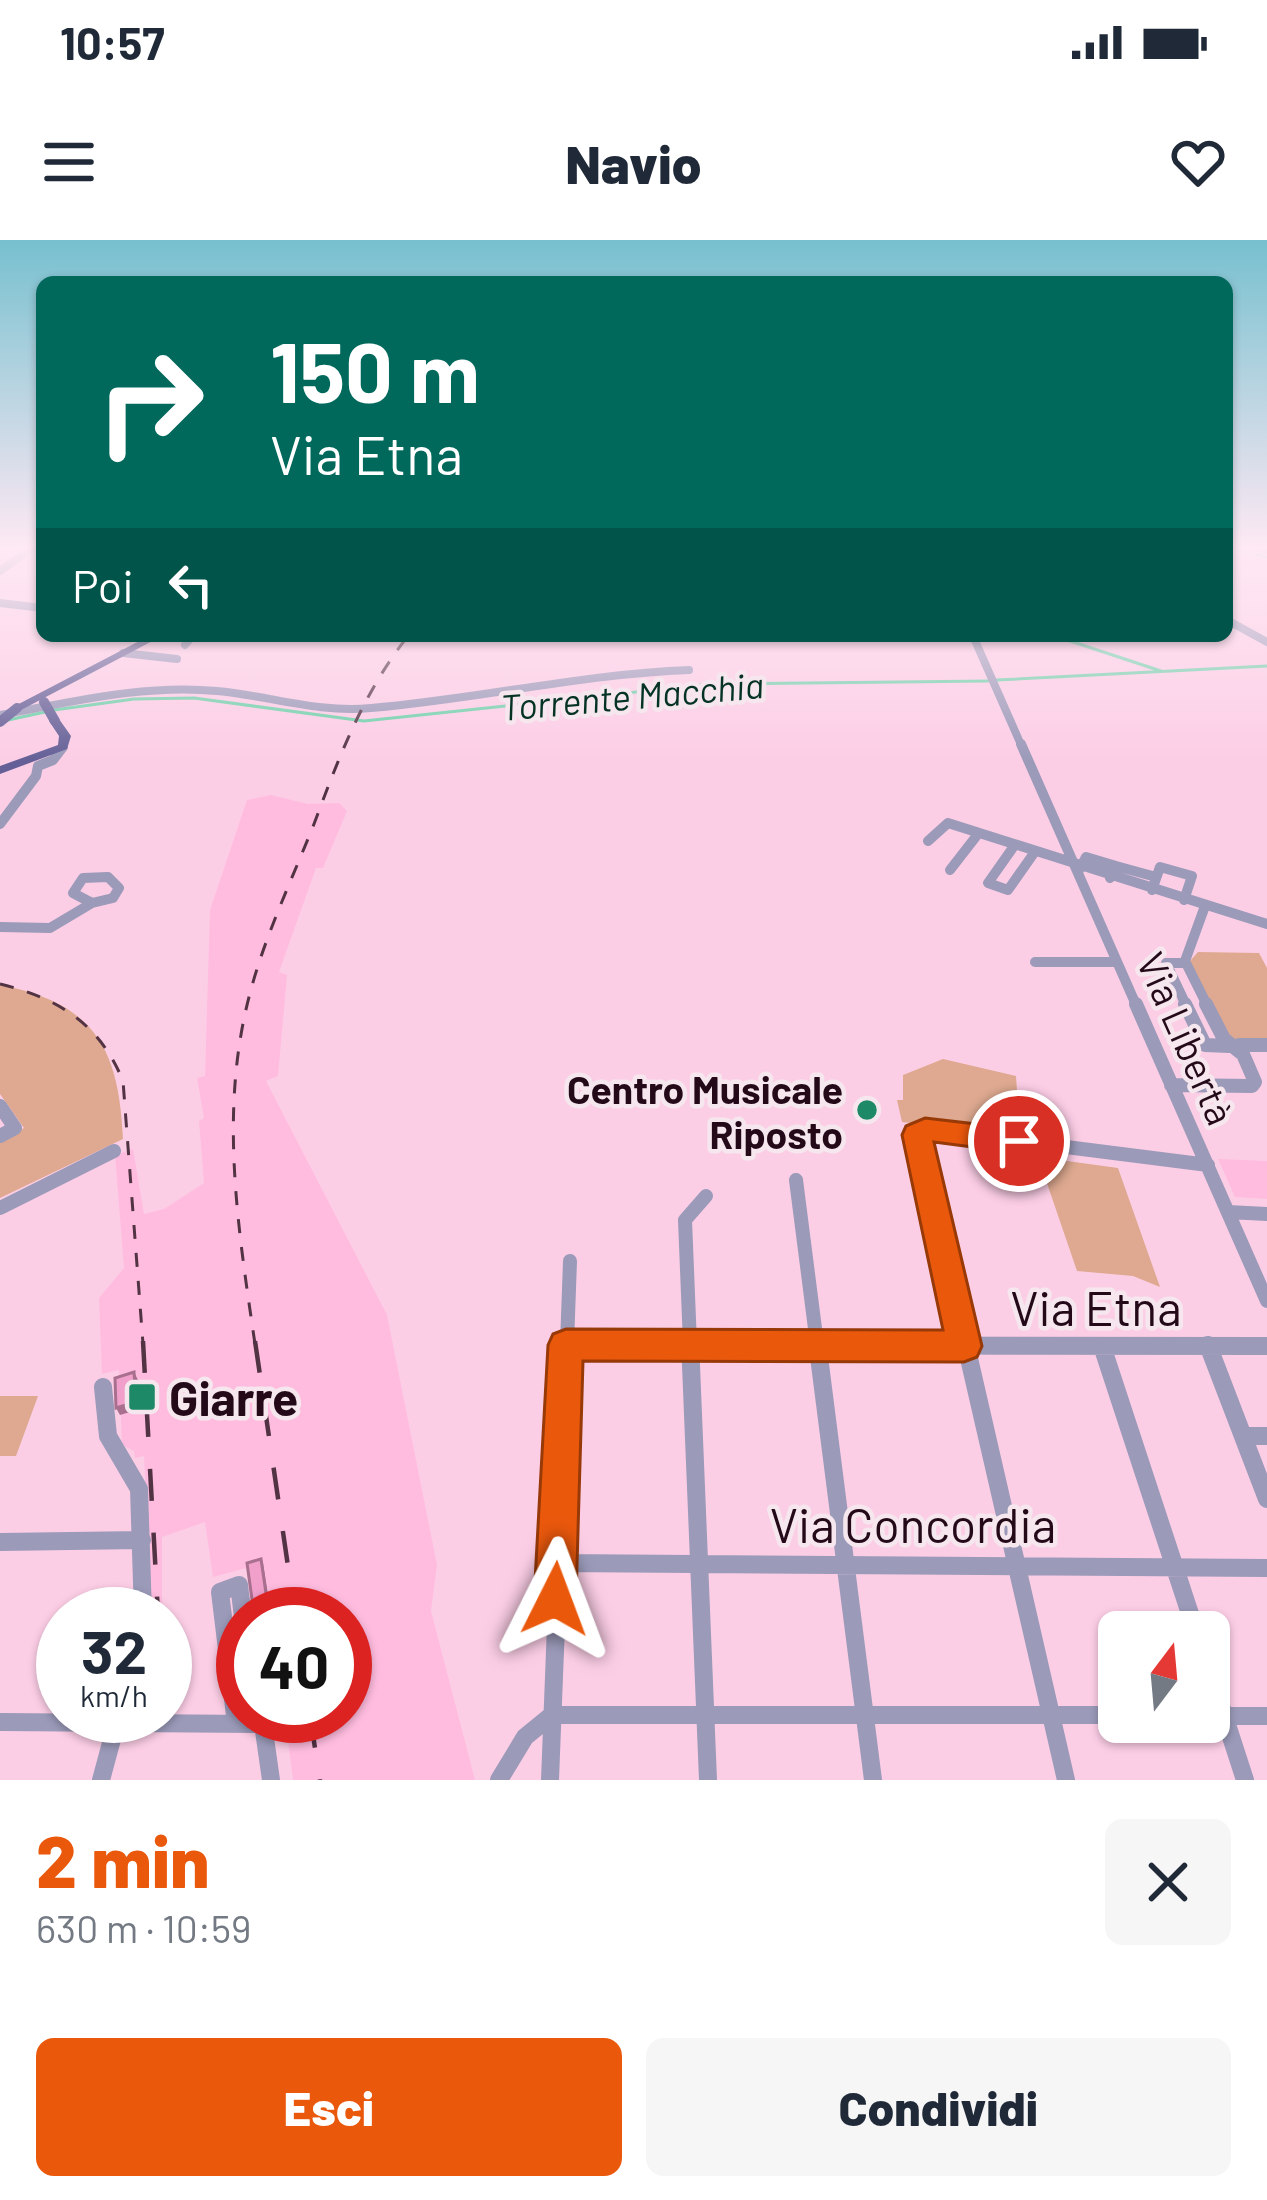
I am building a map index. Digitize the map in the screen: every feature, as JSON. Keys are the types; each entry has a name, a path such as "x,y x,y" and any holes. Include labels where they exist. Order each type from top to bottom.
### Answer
{"main road":[{"path":"0,718 145,642"},
{"path":"0,770 37,763 63,747 65,736 47,693 63,682"},
{"path":"21,705 49,702"}],"street":[{"path":"1233,623 1267,642"},
{"name":"Via Libertà","path":"976,642 1267,1300"},
{"path":"123,653 177,659"},
{"path":"0,718 49,702 120,692 198,690 314,710 372,708 609,673 689,670"},
{"path":"49,702 84,671"},
{"path":"0,824 37,776 37,763"},
{"path":"928,841 948,823 1078,868 1154,884 1184,900 1267,925"},
{"path":"950,869 978,833"},
{"path":"1014,846 988,883 1008,890 1034,853"},
{"path":"1154,884 1160,867 1192,876 1184,900"},
{"path":"0,926 50,928 92,903"},
{"path":"1205,906 1186,963 1166,963 1205,1045 1234,1049 1267,1045"},
{"path":"1036,962 1117,962"},
{"path":"1171,1085 1252,1085 1255,1082 1234,1049"},
{"path":"0,1136 15,1128 1,1108"},
{"path":"1066,1780 917,1135 920,1131 1208,1165"},
{"path":"0,1208 114,1151"},
{"path":"796,1180 873,1780"},
{"path":"706,1196 685,1220 708,1780"},
{"path":"1228,1212 1267,1214"},
{"path":"550,1780 570,1261"},
{"name":"Via Etna","path":"566,1345 1267,1346"},
{"path":"1208,1345 1267,1499"},
{"path":"1102,1346 1189,1611"},
{"path":"103,1387 108,1436 139,1489 143,1587"},
{"path":"1243,1436 1267,1436"},
{"path":"0,1542 142,1540"},
{"name":"Via Concordia","path":"557,1563 1267,1568"},
{"path":"499,1780 525,1737 552,1715 1098,1715"},
{"path":"1230,1716 1267,1716"},
{"path":"0,1722 36,1721"},
{"path":"101,1780 111,1743"},
{"path":"266,1743 271,1780"},
{"path":"1229,1743 1245,1780"}],"shaded area":[{"path":"271,795 308,804 339,803 347,811 323,868 316,868 279,972 287,975 278,1076 266,1081 387,1315 437,1565 431,1611 475,1780 293,1780 288,1743 372,1743 372,1587 253,1587 250,1567 213,1577 205,1522 162,1537 162,1587 151,1587 144,1456 135,1458 134,1451 122,1445 119,1370 102,1374 99,1298 124,1268 115,1155 133,1149 144,1214 164,1209 204,1183 199,1121 204,1118 197,1078 205,1076 210,910 247,800"},
{"path":"1198,952 1259,953 1267,968 1267,1039 1229,1039 1190,961"},
{"path":"0,985 59,1004 96,1035 115,1080 123,1139 0,1198 0,1141 24,1128 0,1094"},
{"path":"943,1059 1016,1076 1020,1136 902,1122 897,1100 903,1100 903,1075"},
{"path":"1038,1157 1118,1168 1160,1287 1133,1276 1077,1271"},
{"path":"1218,1159 1267,1161 1267,1199 1235,1197"},
{"path":"0,1396 38,1396 16,1456 0,1456"}],"building":[{"path":"134,1372 136,1402 116,1408 115,1378"},
{"path":"261,1559 265,1587 250,1587 247,1563"}],"waterway":[{"path":"1073,642 1161,671"},
{"name":"Torrente Macchia","path":"997,680 1267,666"},
{"name":"Torrente Macchia","path":"54,710 134,699 194,698 364,721 711,684 988,681"},
{"name":"Torrente Macchia","path":"8,720 45,712"}],"railway":[{"path":"255,1344 238,1221 233,1138 245,1014 266,941 343,750 365,703 404,642"},
{"path":"0,984 40,997 75,1016 102,1044 123,1081 143,1344"},
{"path":"143,1341 157,1587"},
{"path":"255,1341 291,1587"},
{"path":"314,1743 320,1780"}],"place":[{"name":"Centro Musicale Riposto","path":"867,1110"},
{"name":"Giarre","path":"142,1397"}],"route":[{"path":"555,1599 566,1345 964,1346 917,1135 925,1129 1019,1141"}]}
